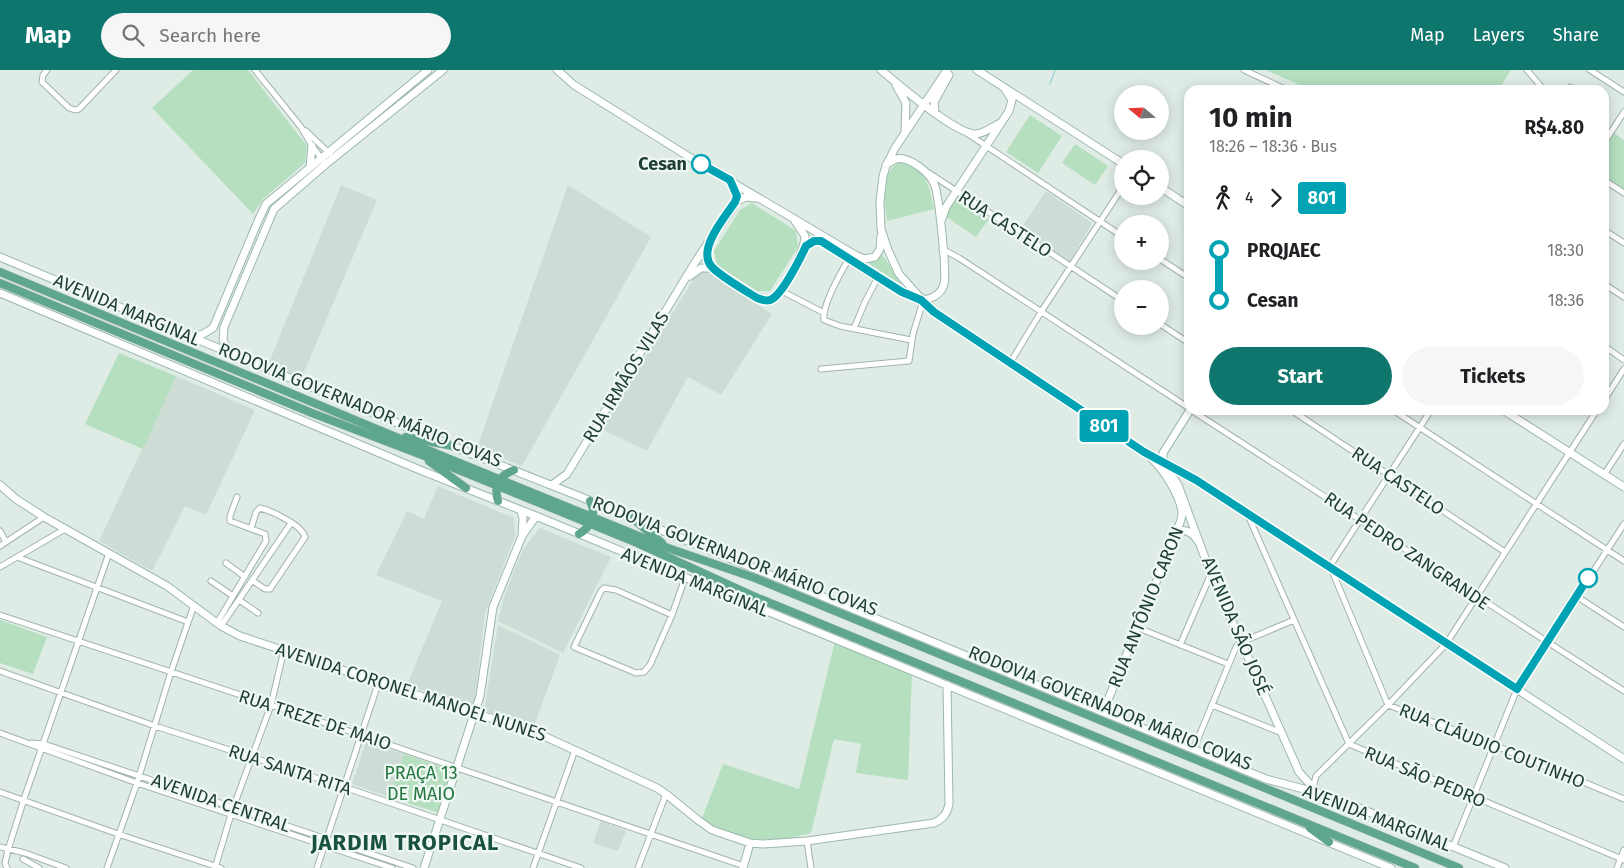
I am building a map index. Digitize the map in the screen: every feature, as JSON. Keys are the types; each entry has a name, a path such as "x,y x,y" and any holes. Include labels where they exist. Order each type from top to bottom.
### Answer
{"main road":[{"name":"RODOVIA GOVERNADOR MÁRIO COVAS","path":"0,272 386,433 591,521 762,600 1415,868"},
{"name":"RODOVIA GOVERNADOR MÁRIO COVAS","path":"0,283 312,413 498,482"},
{"path":"386,433 453,446"},
{"path":"422,455 466,488"},
{"path":"498,501 496,492 498,482 506,473 514,470"},
{"path":"579,534 587,528 591,521 593,506 590,500"},
{"path":"632,518 668,548"},
{"name":"RODOVIA GOVERNADOR MÁRIO COVAS","path":"591,521 755,578 1459,868"},
{"path":"1300,821 1329,842"}],"street":[{"path":"47,70 42,75 42,82 69,108 75,110 79,109 116,70"},
{"path":"254,70 301,127 334,158"},
{"path":"192,337 204,334 213,328 266,204 428,70"},
{"path":"230,353 223,340 224,327 274,209 326,164 443,70"},
{"path":"558,70 574,85 600,102 686,155 864,259 875,257 880,249 882,229 880,201 886,166 904,134 948,70"},
{"path":"881,70 935,113 1114,231"},
{"path":"935,113 934,102 950,74 948,70"},
{"path":"1244,70 1276,85"},
{"path":"1527,70 1540,85"},
{"path":"1590,70 1624,92"},
{"path":"980,71 1114,158"},
{"path":"893,80 906,103 906,127 904,134"},
{"path":"940,226 946,207 1009,110 1012,100 1002,85"},
{"path":"1609,135 1624,112"},
{"path":"956,127 976,134 987,131 1003,121"},
{"path":"301,127 312,146 326,164"},
{"path":"310,166 312,146"},
{"name":"RUA CASTELO","path":"886,166 894,160 900,159 921,167 956,192 1114,295"},
{"path":"730,180 737,193 735,202 712,237 707,254 712,268 762,300 772,299 780,290 806,246 817,240 902,292 922,300 937,295 945,283 935,185 921,167"},
{"path":"1609,183 1624,193"},
{"path":"1169,193 1184,203"},
{"path":"735,202 746,197 760,199"},
{"path":"1010,363 1114,200"},
{"path":"793,218 805,236 800,257"},
{"path":"882,229 888,250 899,274 934,312 1144,452 1196,480 1624,759"},
{"path":"1609,233 1624,243"},
{"name":"RUA IRMÃOS VILAS","path":"552,485 567,474 712,237"},
{"name":"RUA PEDRO ZANGRANDE","path":"942,249 955,255 1184,405"},
{"name":"AVENIDA MARGINAL","path":"0,257 453,446 590,500 1103,712 1266,778 1316,791 1347,803 1505,868"},
{"path":"849,258 831,293 824,313 824,320 829,323 911,340"},
{"path":"1169,265 1184,275"},
{"path":"686,279 698,270 712,268"},
{"path":"854,328 878,277"},
{"path":"1609,287 1624,297"},
{"path":"780,290 824,313"},
{"name":"AVENIDA MARGINAL","path":"1,294 521,511 1391,868"},
{"path":"821,369 909,361 911,357 911,340 922,300"},
{"path":"1169,330 1184,340"},
{"path":"1609,350 1624,360"},
{"path":"1609,392 1624,368"},
{"path":"1163,462 1163,453 1186,415"},
{"name":"RUA PEDRO ZANGRANDE","path":"1199,415 1361,519 1476,597 1624,691"},
{"name":"RUA CASTELO","path":"1299,415 1505,552"},
{"path":"1400,415 1624,561"},
{"path":"1330,566 1428,415"},
{"path":"1511,415 1624,487"},
{"path":"1304,778 1310,779 1316,776 1446,644 1594,415"},
{"path":"1604,475 1624,444"},
{"name":"RUA ANTÔNIO CARON","path":"1103,712 1182,515 1181,506 1165,475 1144,452"},
{"name":"AVENIDA SÃO JOSÉ","path":"1163,462 1178,486 1211,574 1299,772 1316,791"},
{"path":"567,474 568,492"},
{"path":"1178,486 1182,477 1196,480"},
{"name":"AVENIDA CORONEL MANOEL NUNES","path":"0,485 16,499 44,517 167,586 219,624 240,636 475,714 522,726 666,794 712,830 750,843 807,841 934,823 940,820 948,810 949,797 947,685"},
{"path":"219,624 233,596 266,541 265,534 237,525 230,519 237,498"},
{"path":"251,529 256,512 260,508 291,523 301,530 305,537 273,587 268,590 252,581"},
{"path":"521,511 523,518 522,536"},
{"name":"RUA SÃO PEDRO","path":"1247,513 1349,744 1622,859"},
{"path":"424,868 475,714 483,683 493,607 522,536 536,516"},
{"path":"0,546 44,517"},
{"path":"219,624 239,600 291,523"},
{"path":"1453,846 1517,689 1606,549 1624,524"},
{"path":"0,567 65,528"},
{"path":"0,531 6,542"},
{"path":"1175,536 1180,531 1186,531 1192,534 1201,545"},
{"path":"7,868 5,862 24,799 109,553"},
{"path":"17,557 188,622"},
{"path":"226,563 245,577"},
{"name":"RUA CLÁUDIO COUTINHO","path":"1330,566 1388,705 1494,745 1624,799"},
{"path":"1180,645 1211,574"},
{"path":"672,615 616,590 604,588 574,647 636,673 644,672 650,665 672,615 685,578"},
{"path":"211,581 233,596"},
{"path":"1576,596 1624,627"},
{"path":"239,600 258,613"},
{"path":"107,868 137,783 170,672 194,605"},
{"name":"RUA TREZE DE MAIO","path":"0,615 80,640 556,801 743,867"},
{"path":"1194,748 1236,647 1242,642 1294,620"},
{"path":"1136,628 1228,664"},
{"path":"0,792 217,867 230,815 271,705 284,650"},
{"name":"RUA SANTA RITA","path":"0,671 155,726 441,819 581,868"},
{"path":"317,868 379,681"},
{"path":"1212,705 1282,733"},
{"name":"AVENIDA CENTRAL","path":"0,733 139,776 413,868"},
{"name":"AVENIDA CENTRAL","path":"43,746 137,783 392,868"},
{"path":"533,868 575,750"},
{"path":"1316,776 1316,791"},
{"path":"638,868 666,794"},
{"path":"807,841 811,868"},
{"path":"743,867 750,843"},
{"path":"0,847 25,853 66,868"},
{"path":"1617,868 1624,850"},
{"path":"25,853 23,859 25,868"},
{"path":"23,859 39,868"}],"shaded area":[{"path":"341,185 377,200 301,379 268,365"},
{"path":"568,185 651,237 522,466 477,448"},
{"path":"1046,191 1092,223 1070,262 1020,230"},
{"path":"705,272 772,314 721,395 688,377 647,451 601,429 693,280 698,274"},
{"path":"176,376 255,410 206,515 185,506 152,571 99,541"},
{"path":"438,486 514,518 515,536 485,613 474,707 407,685 442,601 376,575 407,511 424,519"},
{"path":"540,528 611,557 563,653 498,621 505,594 523,549"},
{"path":"498,625 560,655 534,726 484,711"},
{"path":"366,742 404,754 389,797 352,784"},
{"path":"601,821 626,831 618,851 593,843"}],"green space":[{"path":"193,70 248,70 307,146 305,163 263,199 253,214 152,108"},
{"path":"1266,70 1511,70 1501,85 1300,85"},
{"path":"1030,115 1062,136 1038,173 1006,152"},
{"path":"1614,133 1624,140 1624,192 1609,182 1609,140"},
{"path":"1075,144 1108,166 1095,185 1062,163"},
{"path":"899,163 916,168 922,173 926,179 934,209 887,221 886,181 893,167"},
{"path":"959,198 989,219 976,237 945,216 955,199"},
{"path":"752,203 796,231 798,247 770,291 757,291 717,265 714,251 740,210"},
{"path":"882,254 902,285 868,263"},
{"path":"119,353 176,376 143,449 85,424"},
{"path":"0,620 47,637 33,674 0,663"},
{"path":"835,641 912,673 908,780 856,773 861,744 834,739 811,833 786,839 752,839 719,830 702,818 723,764 799,789"},
{"name":"PRAÇA 13 DE MAIO","path":"404,754 453,771 439,813 389,797"}],"waterway":[{"path":"1050,84 1055,70"}],"bus line":[{"name":"801","path":"701,164 730,180 737,193 735,202 712,237 707,250 707,258 712,268 757,298 768,300 779,293 806,246 817,240 821,241 902,292 921,300 934,312 1144,452 1196,480 1517,689 1588,578"}],"place":[{"name":"Cesan","path":"701,164"}],"district":[{"name":"JARDIM TROPICAL","path":"405,842"}]}
